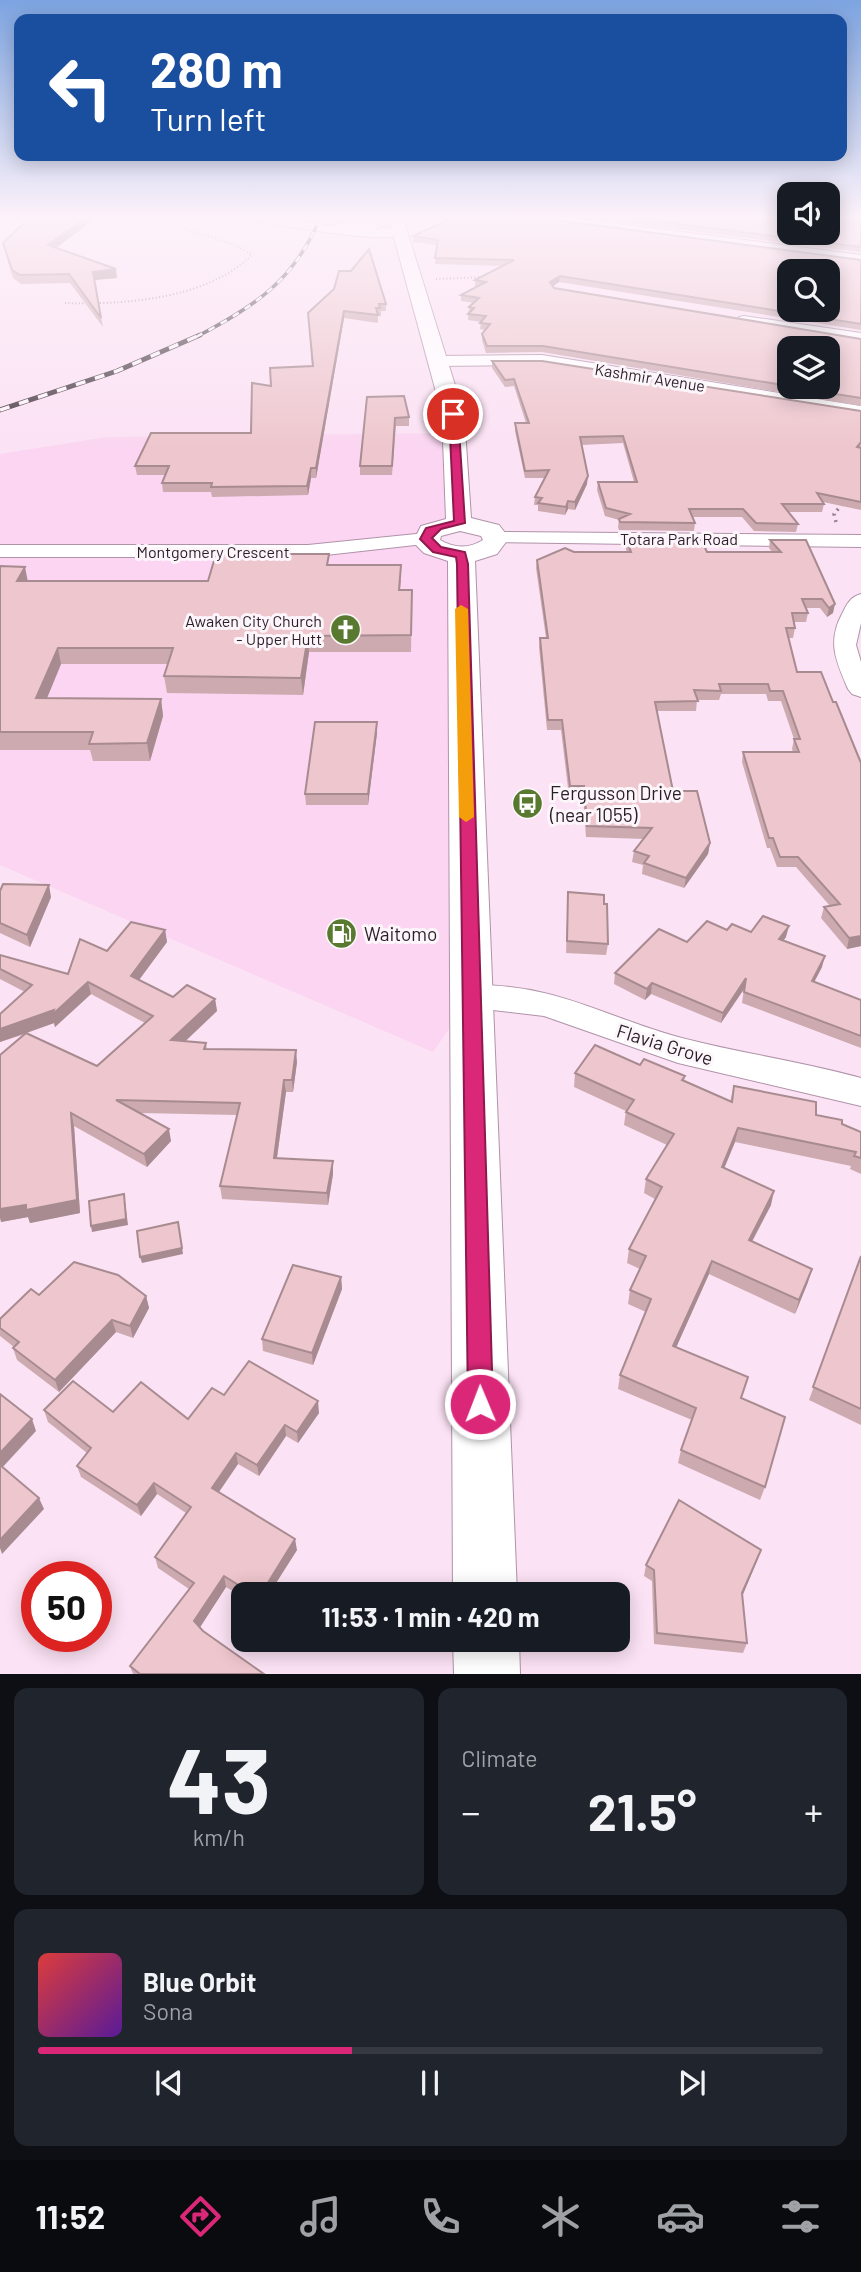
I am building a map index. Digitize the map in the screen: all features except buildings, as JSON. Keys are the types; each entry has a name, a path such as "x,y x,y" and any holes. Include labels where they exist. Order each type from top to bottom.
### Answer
{"main road":[{"path":"419,296 453,414 460,539 485,1582"},
{"path":"426,539 437,550 460,539 490,547 496,538"},
{"path":"486,1652 487,1674"}],"street":[{"path":"726,317 861,338"},
{"name":"Kashmir Avenue","path":"438,361 542,360 861,411"},
{"name":"Totara Park Road","path":"496,538 851,540"},
{"name":"Montgomery Crescent","path":"0,551 308,551 426,539"},
{"path":"861,601 845,628 861,689"},
{"name":"Flavia Grove","path":"471,997 522,998 543,1003 656,1044 726,1063 821,1080 861,1093"}],"path":[{"path":"65,303 100,303 159,296"},
{"path":"843,503 834,514 851,540"}],"shaded area":[{"path":"456,433 459,516 426,535 461,554 471,997 433,1052 0,865 0,454 107,437"}],"railway":[{"path":"198,336 262,296"},
{"path":"0,410 117,371 198,336"}],"slow traffic":[{"path":"461,609 466,817"}],"place":[{"name":"Awaken City Church - Upper Hutt","path":"345,629"},
{"name":"Fergusson Drive (near 1055)","path":"527,803"},
{"name":"Waitomo","path":"341,933"}],"route":[{"path":"453,414 459,523 430,531 426,535 426,542 437,550 461,554 463,564 461,588 480,1404"}]}
